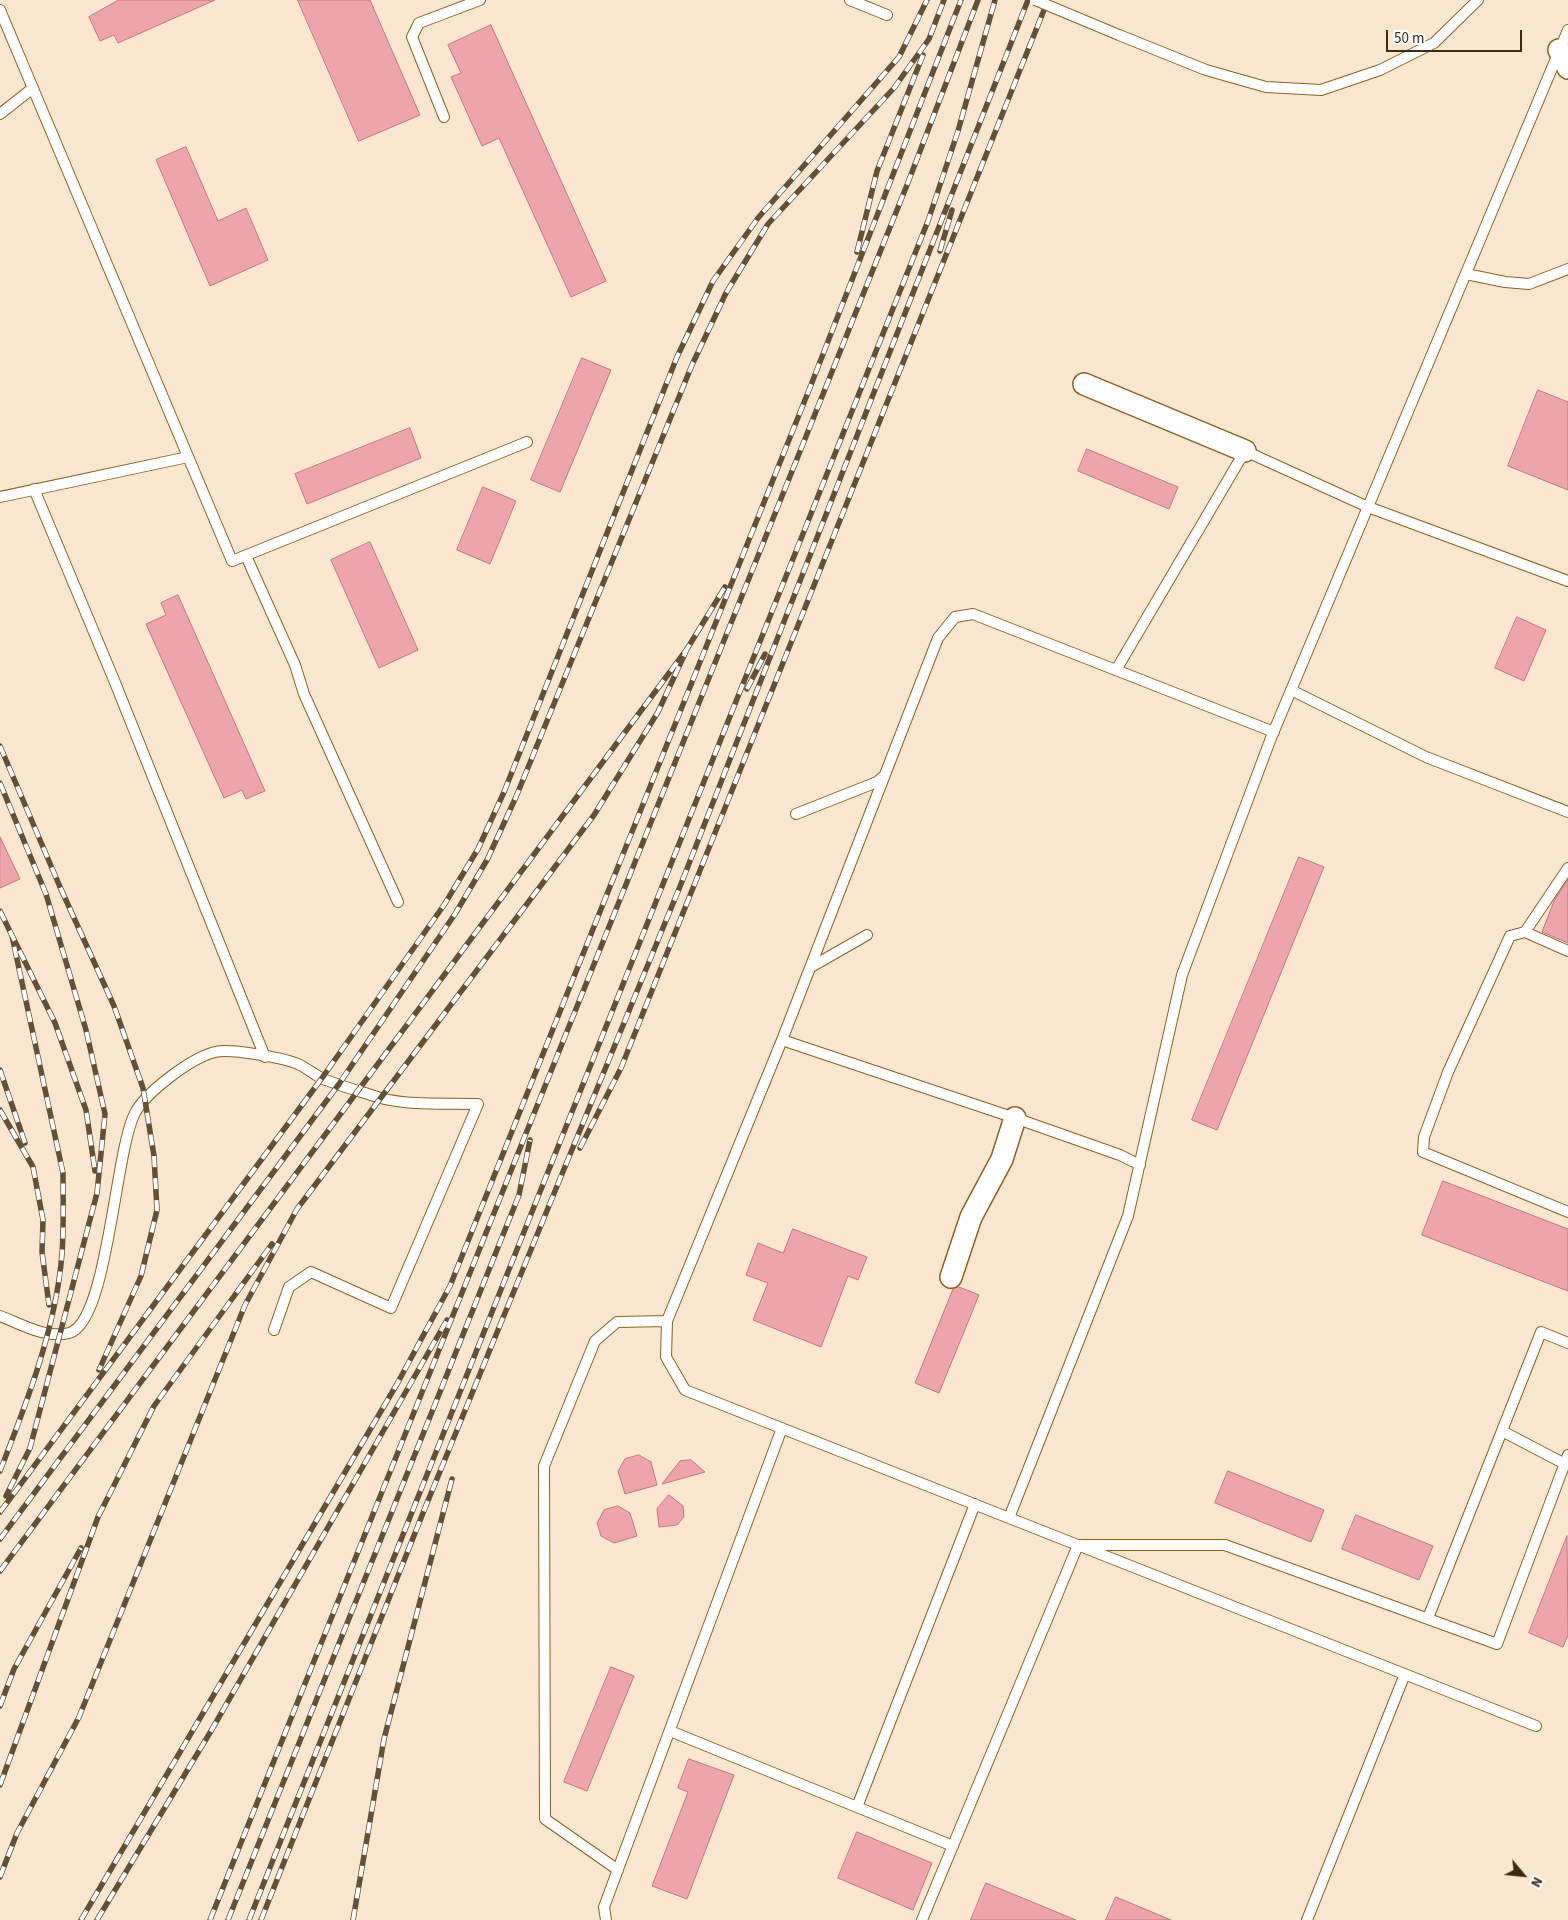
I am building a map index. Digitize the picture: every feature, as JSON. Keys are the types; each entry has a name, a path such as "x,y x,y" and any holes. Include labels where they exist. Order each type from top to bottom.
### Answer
{"street":[{"path":"1084,384 1245,451"},
{"path":"951,1277 971,1217 1002,1159 1016,1118"}],"lane":[{"path":"444,117 412,37 419,24 480,0"},
{"path":"850,0 887,15"},
{"path":"1035,0 1206,70 1266,87 1321,90 1380,70 1434,43 1478,0"},
{"path":"0,10 232,561 527,442"},
{"path":"1008,1518 1128,1216 1182,975 1291,690 1466,274 1564,59 1568,30"},
{"path":"0,114 33,88"},
{"path":"1466,274 1505,282 1529,284 1568,269"},
{"path":"1116,670 1245,451 1368,507 1568,581"},
{"path":"0,496 188,456"},
{"path":"34,489 114,680 265,1056"},
{"path":"246,556 295,665 304,694 398,902"},
{"path":"1274,732 973,614 955,617 938,638 782,1040 667,1320 666,1357 685,1390 1536,1726"},
{"path":"1291,690 1426,757 1568,812"},
{"path":"796,814 877,782 886,774"},
{"path":"1525,932 1568,868"},
{"path":"1568,951 1525,932 1510,936 1448,1072 1424,1137 1423,1152 1568,1212"},
{"path":"811,967 867,935"},
{"path":"782,1040 1016,1118 1120,1155 1140,1165"},
{"path":"0,1316 47,1334 71,1333 85,1319 109,1244 125,1138 135,1113 145,1099 182,1068 215,1052 248,1053 299,1064 322,1078 406,1104 430,1102 478,1104 391,1308 311,1272 289,1287 274,1330"},
{"path":"618,1870 545,1819 544,1466 595,1341 617,1322 667,1320"},
{"path":"1428,1618 1541,1332 1568,1343"},
{"path":"606,1920 604,1907 782,1428"},
{"path":"1078,1545 1225,1545 1496,1644 1566,1460 1502,1431"},
{"path":"857,1807 975,1504"},
{"path":"922,1920 1078,1545"},
{"path":"1307,1920 1405,1674"},
{"path":"670,1731 953,1846"}],"building":[{"path":"119,0 215,0 118,43 114,35 100,41 89,17"},
{"path":"298,0 370,0 420,115 359,141"},
{"path":"491,25 606,281 571,297 499,138 482,146 451,77 461,73 448,45"},
{"path":"186,147 218,221 246,208 268,260 210,286 156,160"},
{"path":"582,358 611,370 560,492 531,480"},
{"path":"1538,390 1568,402 1568,490 1508,466"},
{"path":"410,428 421,458 307,504 295,474"},
{"path":"1087,449 1178,487 1169,509 1078,471"},
{"path":"483,487 516,501 490,564 457,550"},
{"path":"370,542 418,650 379,668 331,560"},
{"path":"178,595 265,791 246,799 242,790 224,798 146,624 166,615 161,603"},
{"path":"1517,617 1546,630 1524,681 1495,668"},
{"path":"0,837 20,879 0,888"},
{"path":"1299,857 1324,867 1217,1130 1192,1120"},
{"path":"1568,880 1568,943 1542,932 1554,901"},
{"path":"1443,1181 1568,1229 1568,1291 1422,1235"},
{"path":"793,1229 867,1257 858,1280 848,1276 821,1347 753,1320 768,1283 746,1275 758,1243 783,1253"},
{"path":"959,1287 979,1295 939,1393 915,1383 953,1289"},
{"path":"639,1455 651,1462 657,1485 625,1494 618,1471 625,1459"},
{"path":"691,1460 705,1472 662,1484 680,1461"},
{"path":"1228,1471 1324,1510 1311,1542 1215,1503"},
{"path":"669,1495 683,1506 684,1517 677,1525 659,1527 657,1509"},
{"path":"618,1506 630,1513 637,1536 614,1543 601,1536 597,1523 604,1510"},
{"path":"1356,1515 1433,1546 1419,1580 1342,1549"},
{"path":"1567,1536 1568,1635 1563,1647 1529,1633"},
{"path":"611,1667 634,1676 587,1791 564,1782"},
{"path":"689,1759 734,1775 687,1899 652,1886 688,1792 678,1788"},
{"path":"857,1832 932,1863 913,1910 838,1878"},
{"path":"986,1883 1076,1920 971,1920"},
{"path":"1116,1897 1171,1920 1106,1920"}],"railway":[{"path":"0,1512 322,1078 444,905 478,849 504,792 677,357 713,281 758,218 899,57 927,0"},
{"path":"0,1539 339,1084 455,914 487,860 516,797 692,365 726,293 768,224 894,88 929,39 944,0"},
{"path":"81,1920 397,1384 450,1286 811,385 961,0"},
{"path":"210,1920 907,185 978,0"},
{"path":"249,1920 928,221 958,131 995,0"},
{"path":"261,1920 425,1508 681,884 1028,0"},
{"path":"580,1148 621,1068 1048,0"},
{"path":"857,252 877,171 923,55"},
{"path":"940,251 952,210"},
{"path":"0,1571 687,649 725,587"},
{"path":"0,1877 17,1833 79,1717 245,1305 297,1209 594,815 658,712 687,649"},
{"path":"747,689 765,654"},
{"path":"0,746 60,887 114,1006 143,1088 154,1156 157,1210 141,1276 99,1370"},
{"path":"0,783 46,894 86,1030 105,1114 97,1193 30,1448 6,1496"},
{"path":"0,911 55,1023 86,1110 95,1171"},
{"path":"0,1471 30,1392 47,1337 59,1282 63,1234 63,1173 12,936"},
{"path":"0,1070 25,1143"},
{"path":"0,1110 33,1167 43,1220 42,1252 49,1305"},
{"path":"228,1920 519,1195 530,1140"},
{"path":"0,1785 98,1517 154,1406 272,1244"},
{"path":"97,1920 211,1731 447,1320"},
{"path":"353,1920 384,1739 452,1479"},
{"path":"0,1706 14,1669 81,1548"}]}
